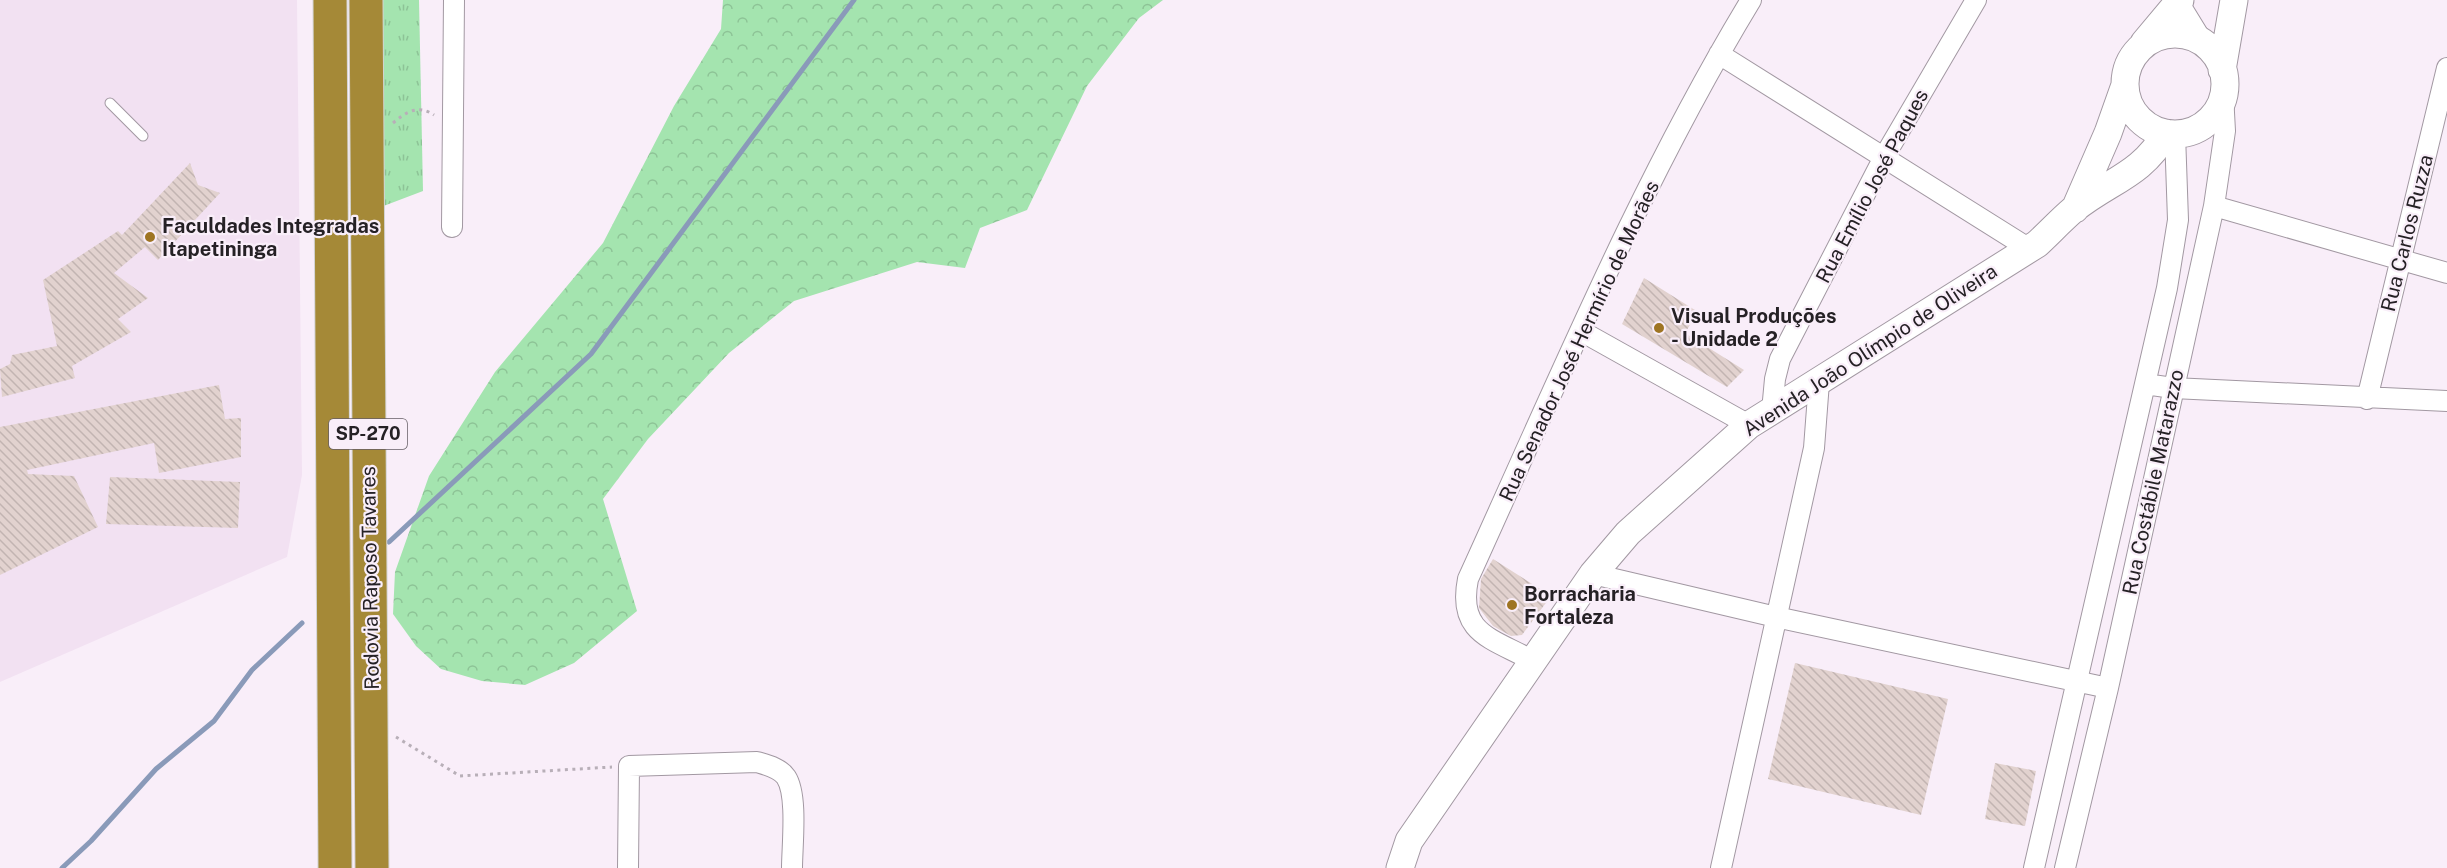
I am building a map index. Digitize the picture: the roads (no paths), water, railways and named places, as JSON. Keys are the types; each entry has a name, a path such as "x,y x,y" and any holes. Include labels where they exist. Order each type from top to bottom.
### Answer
{"highway":[{"path":"320,0 331,93"},
{"name":"Rodovia Raposo Tavares","path":"330,0 335,868"},
{"name":"Rodovia Raposo Tavares","path":"366,0 365,144 372,868"}],"main road":[{"path":"2179,0 2139,48 2129,65 2125,85 2128,102 2137,116 2150,127 2170,134 2195,130 2210,119 2223,82 2234,0"},
{"path":"2139,48 2153,39 2170,34 2187,35 2204,44 2215,55 2223,82"},
{"name":"Avenida João Olímpio de Oliveira","path":"2075,208 2108,133 2125,85"},
{"name":"Avenida João Olímpio de Oliveira","path":"1400,868 1409,842 1593,574 1628,533 1749,425 2037,244 2075,208 2141,166 2170,134"},
{"name":"Avenida João Olímpio de Oliveira","path":"1380,868 1386,858 1409,842"}],"street":[{"path":"452,227 454,0"},
{"name":"Rua Senador José Hermírio de Morães","path":"1533,661 1477,630 1466,615 1464,599 1468,579 1581,331 1719,54 1751,0"},
{"name":"Rua Emílio José Paques","path":"1772,411 1775,379 1780,359 1884,157 1976,0"},
{"path":"2179,0 2204,44"},
{"path":"1719,54 2028,248"},
{"name":"Rua Carlos Ruzza","path":"2367,399 2447,68"},
{"name":"Rua Costábile Matarazzo","path":"2065,868 2108,688 2214,206 2225,131 2223,82"},
{"name":"Rua Costábile Matarazzo","path":"2034,868 2167,288 2178,220 2170,134"},
{"path":"2214,206 2447,273"},
{"path":"1581,331 1749,425"},
{"path":"1721,868 1814,447 1820,382"},
{"path":"2145,384 2173,388 2367,399 2447,401"},
{"path":"1593,574 1776,617 2108,688"},
{"path":"628,868 629,766 757,762 774,767 786,776 792,792 792,868"}],"lane":[{"path":"110,103 142,136"}],"waterway":[{"path":"389,542 591,354 854,0"},
{"path":"62,868 91,841 156,769 214,721 252,670 302,623"}],"place":[{"name":"Faculdades Integradas Itapetininga","path":"150,237"},
{"name":"Visual Produções - Unidade 2","path":"1659,328"},
{"name":"Borracharia Fortaleza","path":"1512,605"}]}
